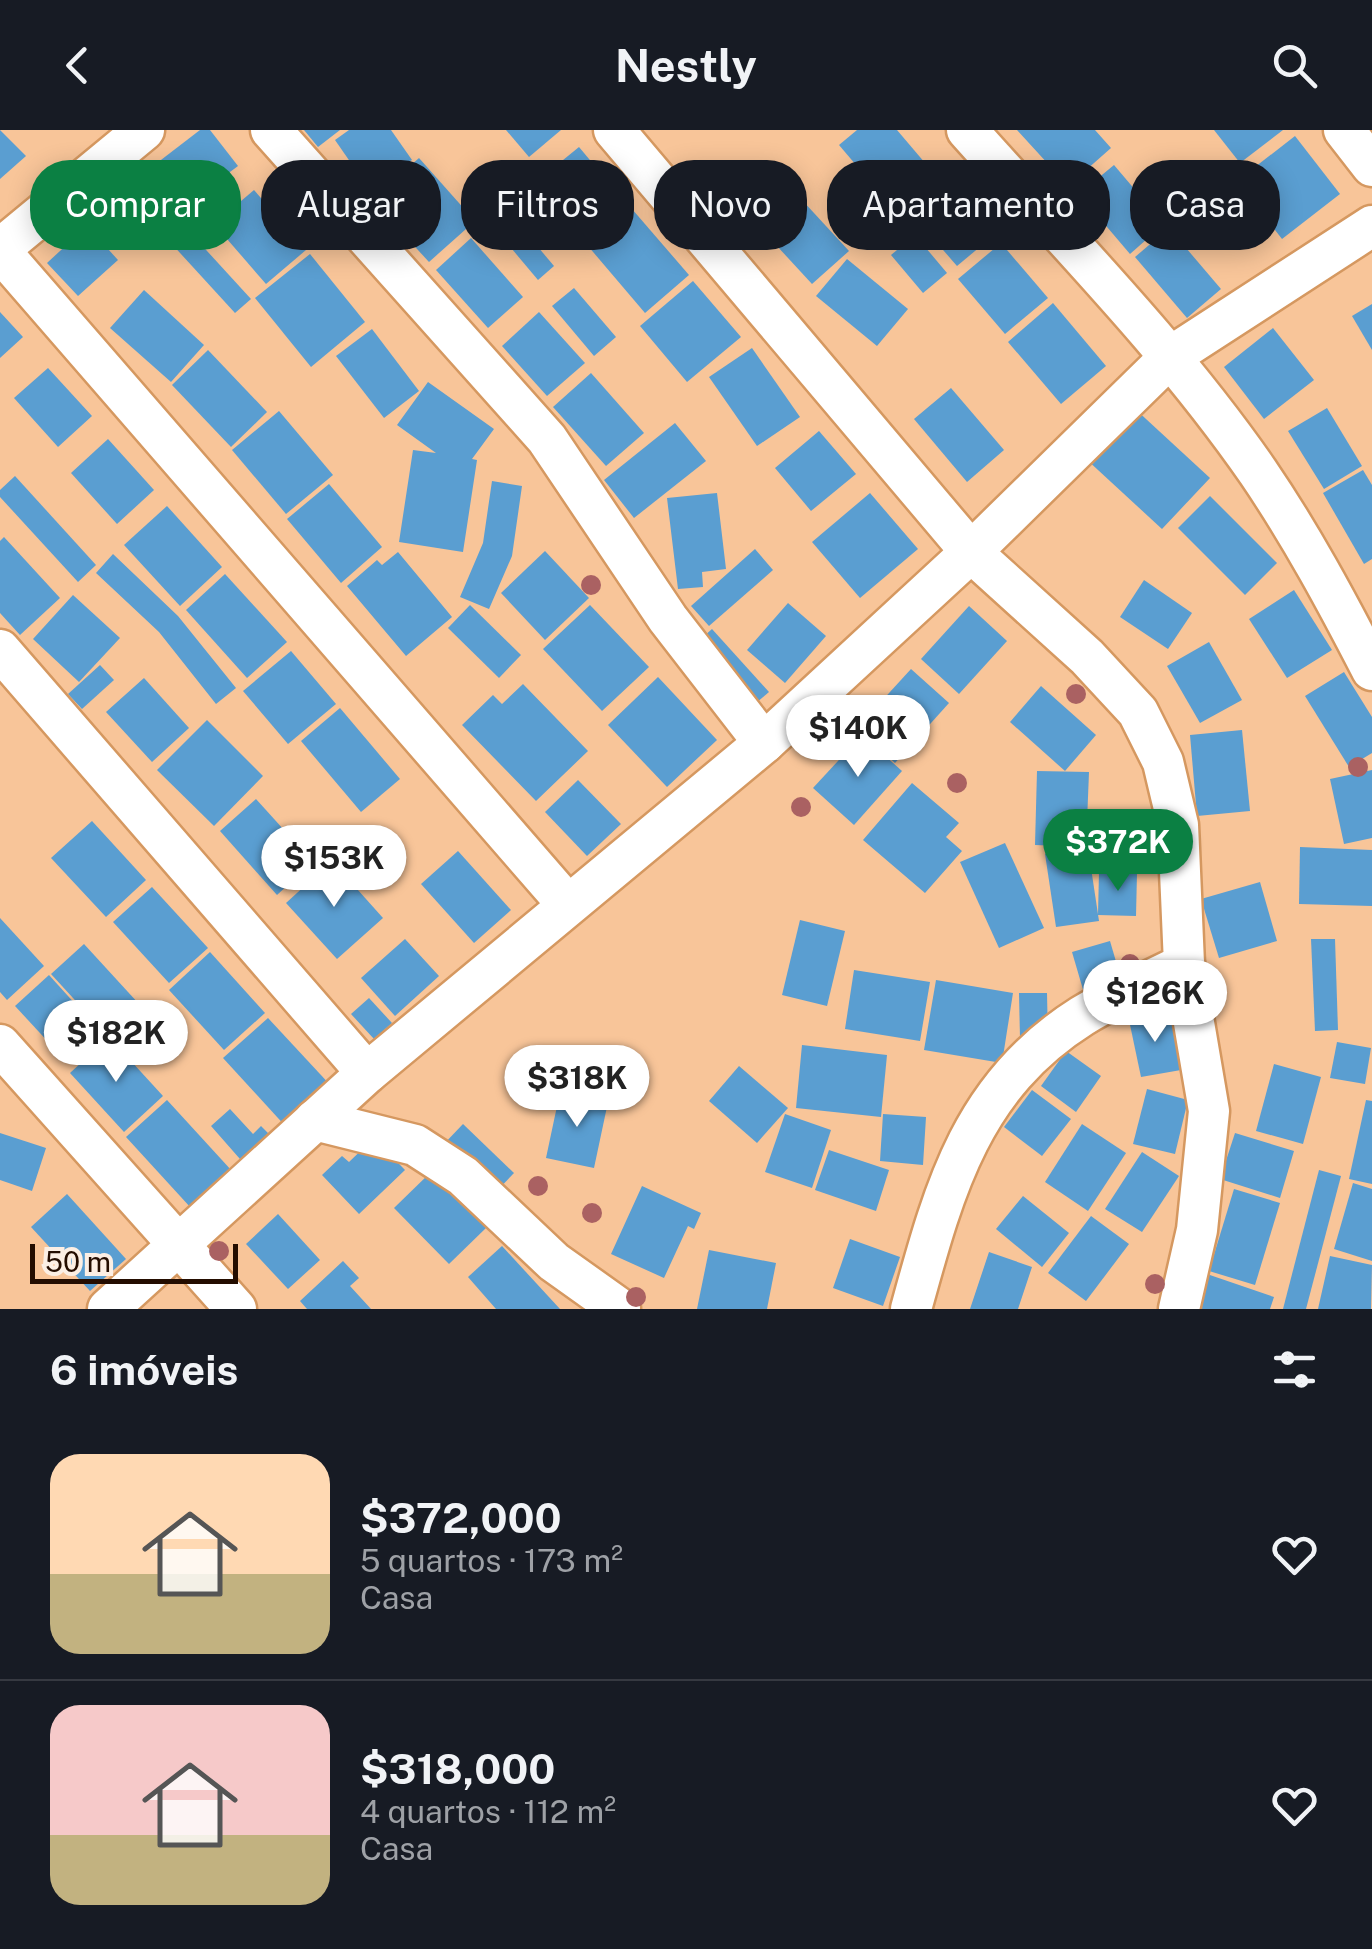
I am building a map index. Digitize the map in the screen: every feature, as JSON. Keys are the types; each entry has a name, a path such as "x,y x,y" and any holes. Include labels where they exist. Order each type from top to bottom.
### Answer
{"street":[{"path":"144,130 0,250 568,905"},
{"path":"272,130 547,439 668,619 764,743"},
{"path":"614,130 971,552 1088,657 1138,712 1163,762 1178,825 1184,964 1209,1111 1197,1230 1179,1309"},
{"path":"967,130 1170,357 1257,471 1323,574 1372,670"},
{"path":"1344,130 1372,166"},
{"path":"108,1309 368,1074 764,743 971,552 1170,357 1372,226"},
{"path":"0,650 368,1074"},
{"path":"910,1309 961,1148 1002,1084 1083,1015 1184,964"},
{"path":"0,1045 236,1309"},
{"path":"315,1120 416,1145 463,1176 554,1262 620,1309"}],"building":[{"path":"0,130 26,156 0,179"},
{"path":"200,130 210,130 233,160 161,160"},
{"path":"304,130 340,130 318,147"},
{"path":"349,130 391,130 412,160 349,160 335,140"},
{"path":"506,130 561,130 529,157"},
{"path":"857,130 897,130 922,160 852,160 839,145"},
{"path":"1017,130 1095,130 1111,148 1097,160 1044,160"},
{"path":"1214,130 1283,130 1244,160 1238,160"},
{"path":"1295,136 1340,194 1282,239 1280,160 1264,160"},
{"path":"579,147 590,160 563,160"},
{"path":"1114,165 1130,184 1130,250 1135,250 1130,254 1110,230 1110,168"},
{"path":"441,183 461,205 461,233 429,262 418,250 441,250"},
{"path":"254,190 261,198 261,250 306,250 266,284 237,250 241,250 241,201"},
{"path":"807,205 827,227 827,250 849,251 812,284 781,250 807,250"},
{"path":"634,211 654,234 654,250 667,250 689,275 645,313 591,250 634,250"},
{"path":"461,247 482,250 523,297 488,328 436,270"},
{"path":"61,250 109,250 118,260 78,296 47,263"},
{"path":"177,250 206,250 251,299 235,313"},
{"path":"513,250 541,250 554,266 538,280"},
{"path":"897,250 928,250 947,273 923,293 891,255"},
{"path":"943,250 976,250 957,266"},
{"path":"993,250 1007,250 1048,298 1005,334 958,279"},
{"path":"1143,250 1188,250 1221,289 1187,318 1135,257"},
{"path":"310,254 365,322 311,367 255,298"},
{"path":"847,259 908,309 877,346 816,296"},
{"path":"693,281 741,337 687,382 640,326"},
{"path":"574,288 616,337 594,356 552,306"},
{"path":"144,290 204,345 171,382 110,328"},
{"path":"1053,303 1106,366 1061,404 1008,342"},
{"path":"1372,304 1372,350 1352,316"},
{"path":"0,312 23,337 0,358"},
{"path":"539,312 585,363 547,396 502,346"},
{"path":"1273,328 1314,380 1264,419 1224,367"},
{"path":"372,329 419,391 384,418 336,356"},
{"path":"752,348 800,417 757,446 709,377"},
{"path":"208,350 267,412 231,447 172,385"},
{"path":"48,368 92,416 58,447 14,398"},
{"path":"591,373 644,433 606,466 553,407"},
{"path":"428,382 494,429 472,459 477,460 463,552 399,542 413,450 436,453 397,425"},
{"path":"951,388 1004,450 967,482 914,419"},
{"path":"1133,407 1210,478 1162,529 1085,458"},
{"path":"1327,408 1362,466 1324,489 1288,431"},
{"path":"279,411 333,475 286,514 232,450"},
{"path":"675,423 706,461 634,518 604,480"},
{"path":"819,431 856,474 811,511 775,468"},
{"path":"108,439 154,490 117,524 71,473"},
{"path":"1363,470 1372,485 1372,559 1364,564 1323,493"},
{"path":"15,476 96,565 78,582 0,497 0,490"},
{"path":"492,481 522,486 512,556 489,609 460,597 483,543"},
{"path":"329,484 382,547 341,583 287,519"},
{"path":"717,493 726,569 702,572 703,587 678,589 667,498"},
{"path":"870,493 918,549 860,598 812,542"},
{"path":"1210,496 1277,563 1245,595 1178,528"},
{"path":"167,506 222,567 180,606 124,545"},
{"path":"4,537 60,598 20,635 0,613 0,541"},
{"path":"755,549 773,570 709,626 691,606"},
{"path":"545,551 589,598 545,640 501,593"},
{"path":"398,552 452,617 406,656 347,586 377,560 382,565"},
{"path":"113,554 178,616 236,688 216,704 159,632 96,573"},
{"path":"225,574 287,642 247,678 186,610"},
{"path":"1144,580 1192,613 1168,649 1120,617"},
{"path":"1294,590 1332,650 1287,678 1249,619"},
{"path":"73,595 120,638 79,682 33,639"},
{"path":"788,603 826,636 785,683 747,650"},
{"path":"470,605 521,655 499,678 448,628"},
{"path":"590,605 649,667 602,711 543,649"},
{"path":"969,606 1007,641 959,694 921,659"},
{"path":"712,629 769,692 750,708 694,645"},
{"path":"1209,642 1242,700 1200,723 1167,666"},
{"path":"291,651 336,704 288,744 243,691"},
{"path":"100,665 114,680 82,709 68,694"},
{"path":"911,669 949,703 895,763 857,728"},
{"path":"1344,672 1372,717 1372,753 1349,767 1305,696"},
{"path":"658,677 717,740 667,787 608,725"},
{"path":"144,678 189,728 152,762 106,712"},
{"path":"523,684 588,751 536,801 462,725 493,695 502,704"},
{"path":"1041,686 1096,735 1065,771 1010,722"},
{"path":"340,708 400,779 361,812 301,741"},
{"path":"207,720 263,776 214,826 157,770"},
{"path":"1242,730 1250,811 1197,816 1190,735"},
{"path":"862,735 902,771 854,825 813,788"},
{"path":"1372,770 1372,838 1344,844 1330,779"},
{"path":"1037,771 1089,772 1086,847 1035,845"},
{"path":"578,780 621,824 587,856 545,812"},
{"path":"912,783 959,823 946,837 962,851 925,893 863,840"},
{"path":"256,799 313,862 277,895 220,831"},
{"path":"92,821 146,880 106,917 51,858"},
{"path":"1118,838 1122,865 1097,869 1093,842"},
{"path":"1005,843 1044,928 999,948 960,862"},
{"path":"1300,847 1372,850 1372,906 1299,904"},
{"path":"1088,848 1099,921 1056,927 1045,854"},
{"path":"458,851 511,910 474,943 421,884"},
{"path":"332,861 383,918 337,959 286,903"},
{"path":"1099,872 1137,873 1136,916 1098,915"},
{"path":"1260,882 1277,941 1219,958 1201,899"},
{"path":"152,887 208,948 169,983 113,922"},
{"path":"0,918 44,966 7,1000 0,992"},
{"path":"800,920 845,931 827,1006 782,995"},
{"path":"405,939 439,976 395,1016 361,978"},
{"path":"1311,939 1335,939 1338,1030 1315,1031"},
{"path":"1110,941 1122,982 1084,993 1072,952"},
{"path":"84,944 139,1004 106,1034 51,974"},
{"path":"210,952 265,1013 224,1050 169,990"},
{"path":"854,970 930,982 920,1041 845,1029"},
{"path":"49,975 97,1028 64,1059 15,1006"},
{"path":"936,980 1013,993 1002,1063 924,1050"},
{"path":"1019,993 1047,993 1048,1039 1020,1039"},
{"path":"369,998 392,1023 374,1039 351,1014"},
{"path":"1170,1013 1181,1070 1141,1077 1129,1020"},
{"path":"268,1018 333,1088 288,1129 223,1058"},
{"path":"109,1037 163,1096 124,1132 70,1073"},
{"path":"1337,1042 1371,1048 1365,1084 1330,1078"},
{"path":"802,1045 887,1055 881,1117 796,1108"},
{"path":"1066,1051 1101,1076 1076,1112 1041,1086"},
{"path":"1274,1064 1321,1077 1303,1144 1256,1131"},
{"path":"739,1066 788,1108 757,1143 709,1101"},
{"path":"1147,1089 1188,1100 1175,1154 1133,1144"},
{"path":"1032,1090 1071,1119 1042,1156 1004,1127"},
{"path":"560,1092 608,1102 594,1168 546,1158"},
{"path":"167,1100 232,1171 191,1208 126,1137"},
{"path":"1366,1100 1372,1101 1372,1184 1349,1179"},
{"path":"230,1109 253,1134 261,1126 276,1141 247,1167 211,1126"},
{"path":"785,1114 831,1130 812,1188 765,1172"},
{"path":"883,1114 926,1117 923,1165 880,1161"},
{"path":"463,1124 514,1173 493,1195 442,1146"},
{"path":"1082,1124 1126,1153 1088,1211 1045,1182"},
{"path":"0,1133 46,1148 32,1191 0,1180"},
{"path":"1235,1133 1294,1151 1280,1198 1220,1179"},
{"path":"374,1138 405,1170 359,1214 322,1175 342,1156 349,1162"},
{"path":"829,1150 889,1170 876,1211 815,1190"},
{"path":"1142,1152 1179,1176 1142,1232 1105,1209"},
{"path":"1319,1170 1341,1176 1306,1309 1283,1309"},
{"path":"432,1171 487,1227 449,1264 394,1208"},
{"path":"1353,1183 1372,1189 1372,1261 1334,1249"},
{"path":"642,1186 701,1213 694,1229 688,1226 664,1278 611,1254"},
{"path":"1234,1189 1280,1203 1255,1285 1209,1271"},
{"path":"67,1194 126,1259 90,1291 31,1227"},
{"path":"1023,1196 1069,1233 1042,1267 996,1229"},
{"path":"278,1214 320,1260 288,1289 246,1244"},
{"path":"1091,1216 1129,1244 1086,1301 1048,1273"},
{"path":"850,1239 900,1257 883,1306 833,1288"},
{"path":"502,1246 560,1309 496,1309 468,1277"},
{"path":"709,1250 776,1263 767,1309 697,1309"},
{"path":"989,1252 1032,1267 1018,1309 970,1309"},
{"path":"1330,1256 1372,1265 1371,1309 1318,1309"},
{"path":"343,1261 359,1278 350,1286 371,1309 307,1309 300,1301"},
{"path":"1204,1273 1274,1297 1270,1309 1192,1309"}]}
